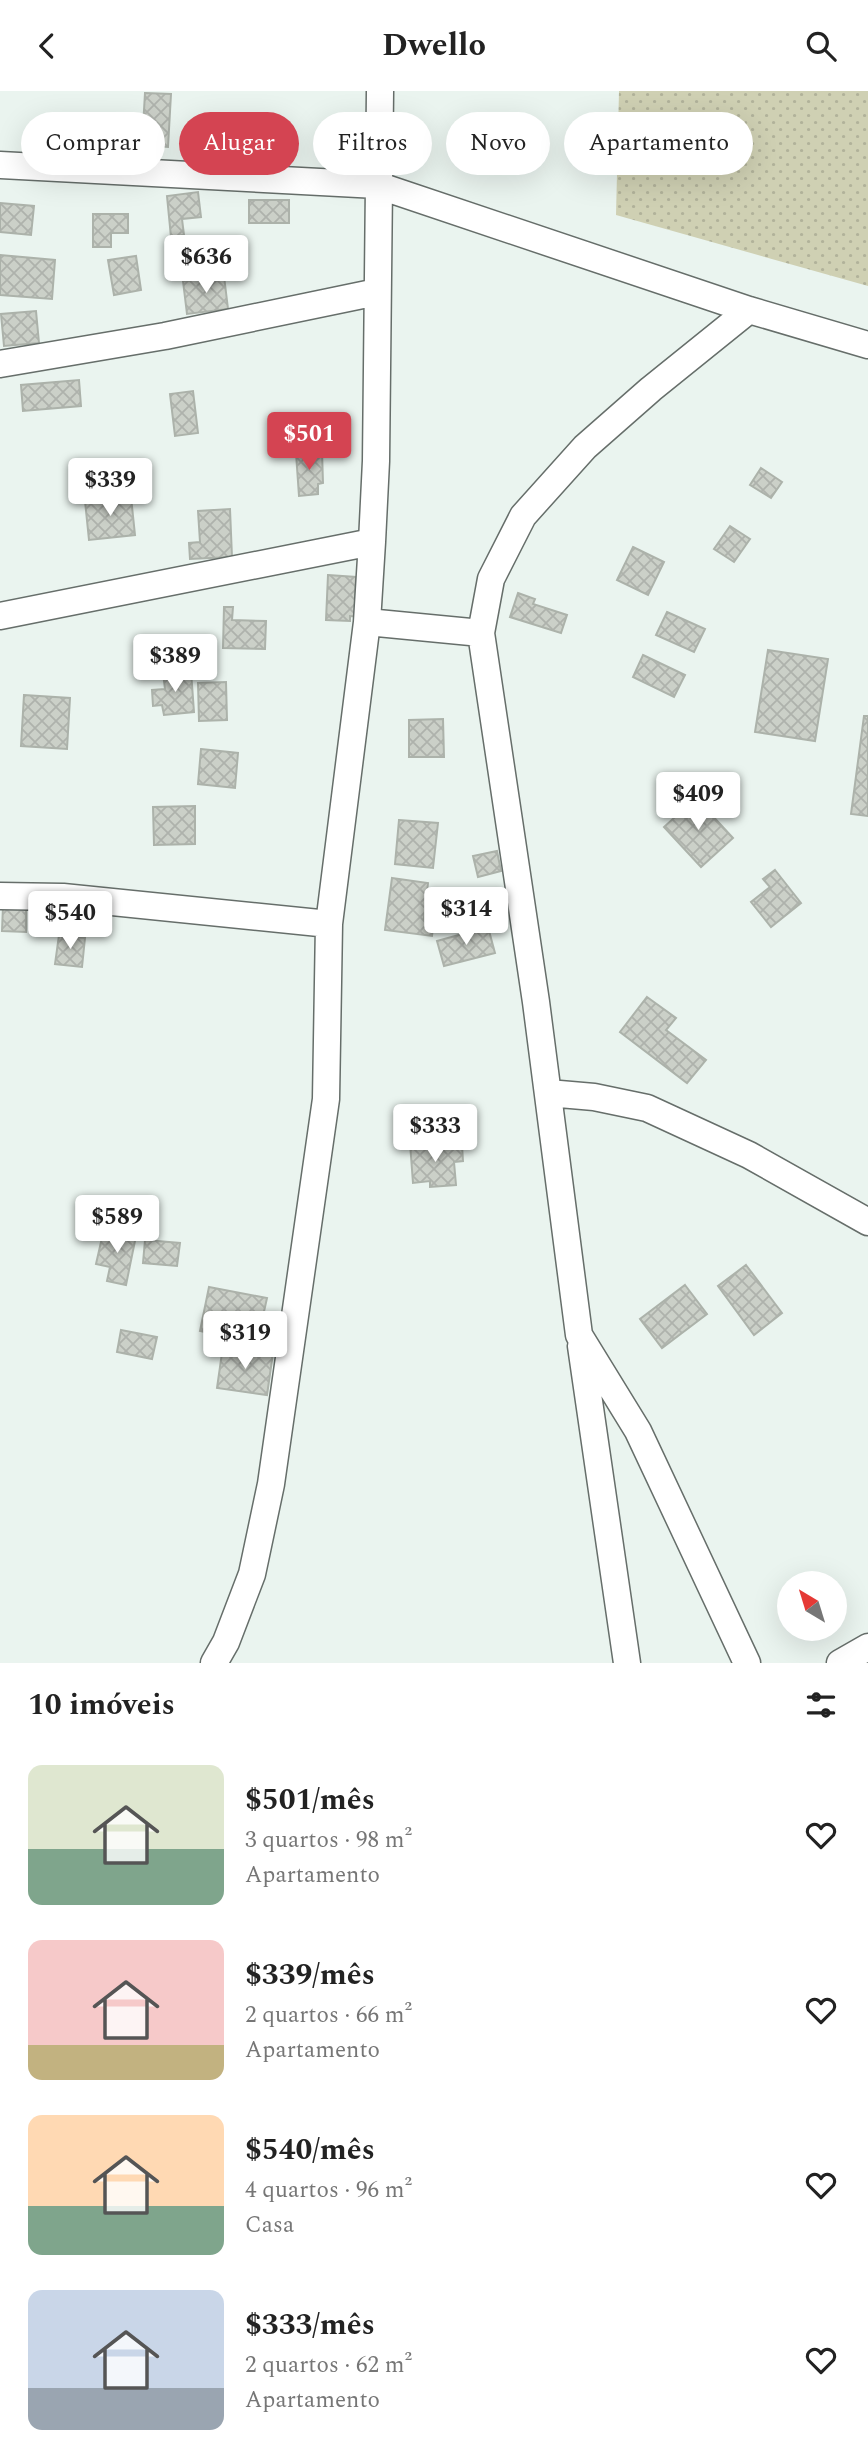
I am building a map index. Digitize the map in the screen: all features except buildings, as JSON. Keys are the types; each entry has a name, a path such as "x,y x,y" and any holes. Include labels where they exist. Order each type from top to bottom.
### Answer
{"street":[{"path":"214,1663 226,1642 252,1574 271,1484 326,1099 329,924 367,622 372,542 376,461 380,91"},
{"path":"0,165 377,185 749,310 868,345"},
{"path":"0,364 165,336 377,292"},
{"path":"627,1663 481,633 491,579 523,516 585,447 651,389 749,310"},
{"path":"0,616 372,542"},
{"path":"367,622 481,633"},
{"path":"0,896 63,897 329,924"},
{"path":"548,1093 594,1097 647,1108 750,1155 868,1222"},
{"path":"579,1335 638,1431 747,1663"},
{"path":"840,1663 868,1647"}],"green space":[{"path":"619,91 868,91 868,286 616,215 617,175 753,175 753,112 618,112"}]}
